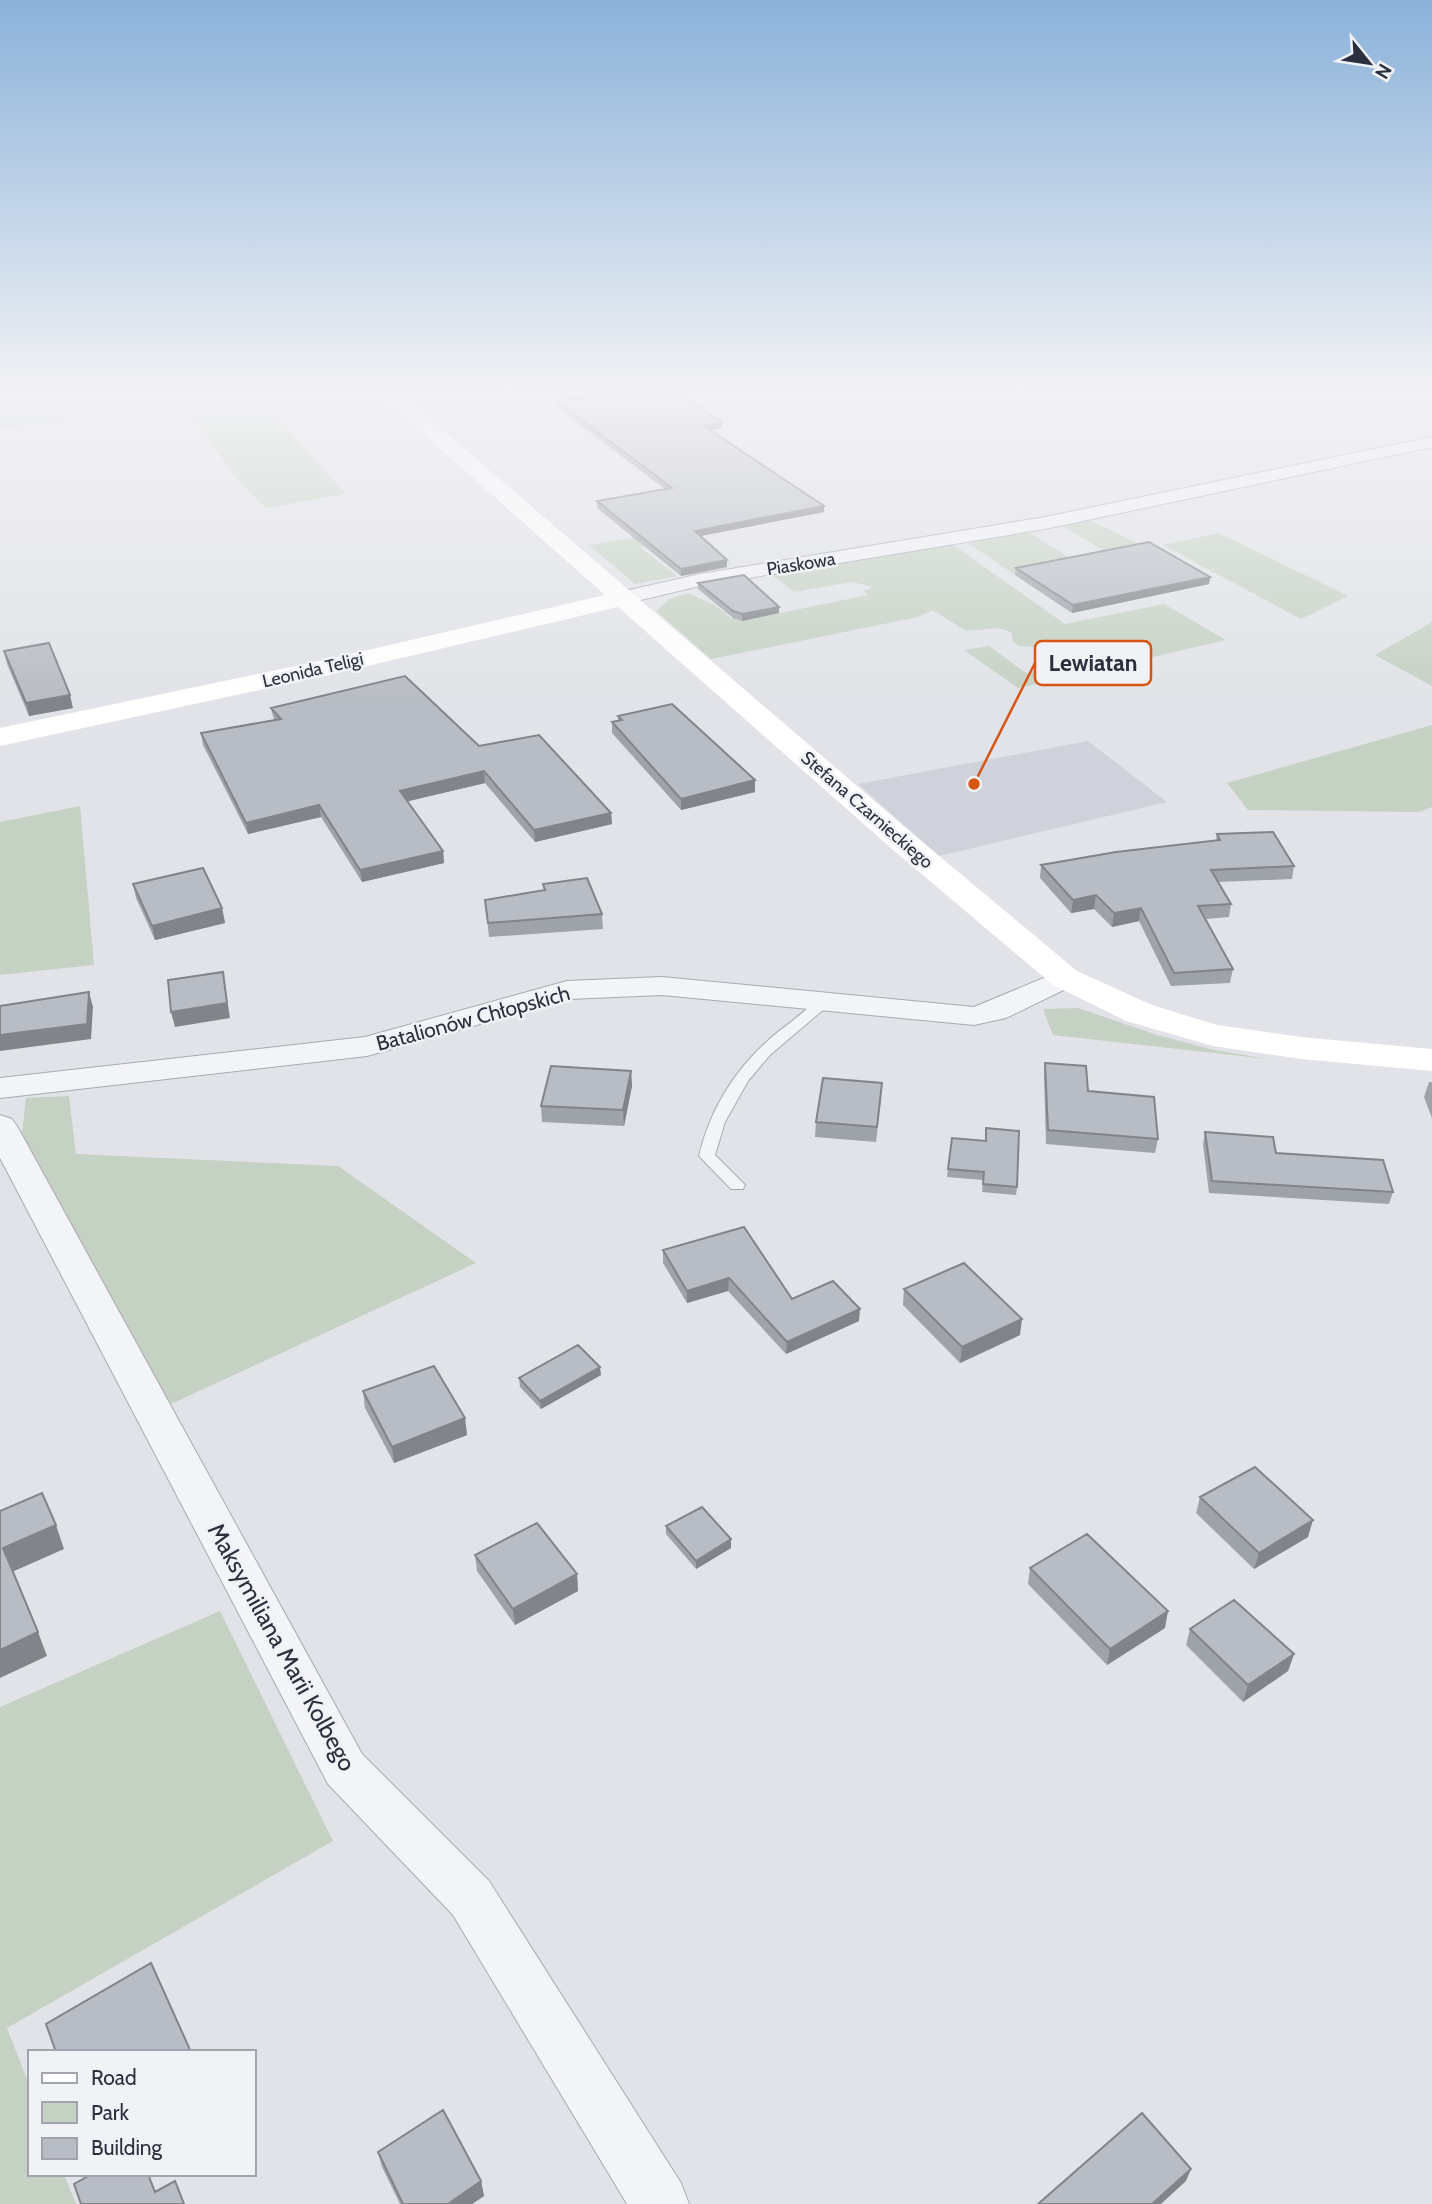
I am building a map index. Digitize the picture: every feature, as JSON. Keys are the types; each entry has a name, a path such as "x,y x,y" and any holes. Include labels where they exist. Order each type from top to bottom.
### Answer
{"street":[{"name":"Stefana Czarnieckiego","path":"503,493 903,842 1065,978 1139,1013 1213,1035 1301,1048 1432,1060"},
{"name":"Piaskowa","path":"624,598 700,580 1045,523 1189,493"},
{"name":"Leonida Teligi","path":"0,737 329,667 624,598"},
{"name":"Batalionów Chłopskich","path":"0,1088 367,1046 567,990 662,986 974,1016 995,1011 1065,978"},
{"name":"Maksymiliana Marii Kolbego","path":"0,1126 345,1769 471,1898 660,2204"}],"lane":[{"path":"737,1185 707,1157 713,1127 739,1080 777,1041 814,1012 822,1000"}],"shaded area":[{"path":"1088,741 1167,802 939,856 858,784"}],"green space":[{"path":"250,493 346,494 266,508"},
{"path":"1091,521 1148,548 1111,555 1062,526"},
{"path":"1028,532 1078,563 1015,575 968,543"},
{"path":"664,533 673,540 640,547 677,576 635,584 589,545"},
{"path":"1219,533 1348,596 1301,619 1163,545"},
{"path":"952,544 1065,624 1164,604 1226,640 1018,688 964,650 989,646 1026,673 1065,664 1040,647 1019,646 1013,642 1011,632 998,628 966,631 933,610 918,617 711,659 656,611 670,599 688,593 715,605 731,618 737,617 742,621 868,595 864,591 872,587 853,582 794,592 771,574"},
{"path":"1432,622 1432,686 1375,655"},
{"path":"1432,725 1432,807 1419,812 1248,810 1227,783"},
{"path":"80,806 94,965 0,975 0,822"},
{"path":"1078,1008 1157,1035 1214,1050 1268,1059 1053,1035 1043,1009"},
{"path":"69,1096 76,1154 338,1166 476,1263 171,1404 131,1336 22,1133 26,1098"},
{"path":"220,1611 333,1841 7,2028 28,2082 28,2176 65,2176 76,2204 0,2204 0,1707"}],"building":[{"path":"644,493 804,493 824,506 695,531 727,560 681,569 597,501"},
{"path":"1149,542 1210,577 1073,605 1016,568"},
{"path":"744,575 779,607 742,614 733,611 698,583"},
{"path":"49,643 70,695 26,703 4,651"},
{"path":"405,676 479,746 539,735 611,813 534,830 484,771 400,791 443,851 360,870 319,805 246,823 201,733 281,719 271,708"},
{"path":"672,704 755,780 681,799 612,722 622,720 618,716"},
{"path":"1273,832 1294,866 1211,870 1231,904 1198,906 1233,969 1174,973 1141,908 1114,913 1096,895 1073,900 1041,865 1116,852 1220,840 1217,834"},
{"path":"203,868 222,908 152,926 133,884"},
{"path":"587,878 602,914 488,923 485,900 545,890 543,884"},
{"path":"223,972 227,1003 171,1012 168,980"},
{"path":"89,992 87,1024 0,1035 0,1006"},
{"path":"1045,1063 1086,1066 1088,1091 1154,1097 1158,1139 1048,1130"},
{"path":"551,1066 631,1071 623,1110 541,1106"},
{"path":"823,1078 882,1083 877,1127 816,1122"},
{"path":"986,1128 1019,1131 1017,1187 983,1184 984,1172 948,1169 952,1138 986,1141"},
{"path":"1205,1132 1273,1137 1276,1153 1383,1160 1393,1192 1212,1181"},
{"path":"744,1227 792,1299 833,1281 860,1309 787,1342 729,1278 687,1291 663,1250"},
{"path":"964,1263 1022,1319 962,1347 904,1289"},
{"path":"578,1345 600,1367 540,1401 519,1378"},
{"path":"434,1366 465,1418 392,1447 363,1391"},
{"path":"1255,1467 1313,1520 1259,1553 1200,1497"},
{"path":"42,1493 56,1525 3,1548 38,1632 0,1650 0,1511"},
{"path":"702,1507 731,1539 696,1561 666,1526"},
{"path":"537,1523 577,1574 513,1609 475,1555"},
{"path":"1087,1534 1168,1611 1110,1649 1030,1568"},
{"path":"1234,1600 1294,1654 1248,1685 1190,1629"},
{"path":"151,1963 190,2050 55,2050 46,2024"},
{"path":"443,2110 481,2181 448,2204 403,2204 378,2152"},
{"path":"1142,2113 1191,2169 1152,2204 1038,2204"},
{"path":"88,2176 149,2176 155,2192 175,2181 184,2204 81,2204 74,2184"}],"place":[{"name":"Lewiatan","path":"974,784"}]}
